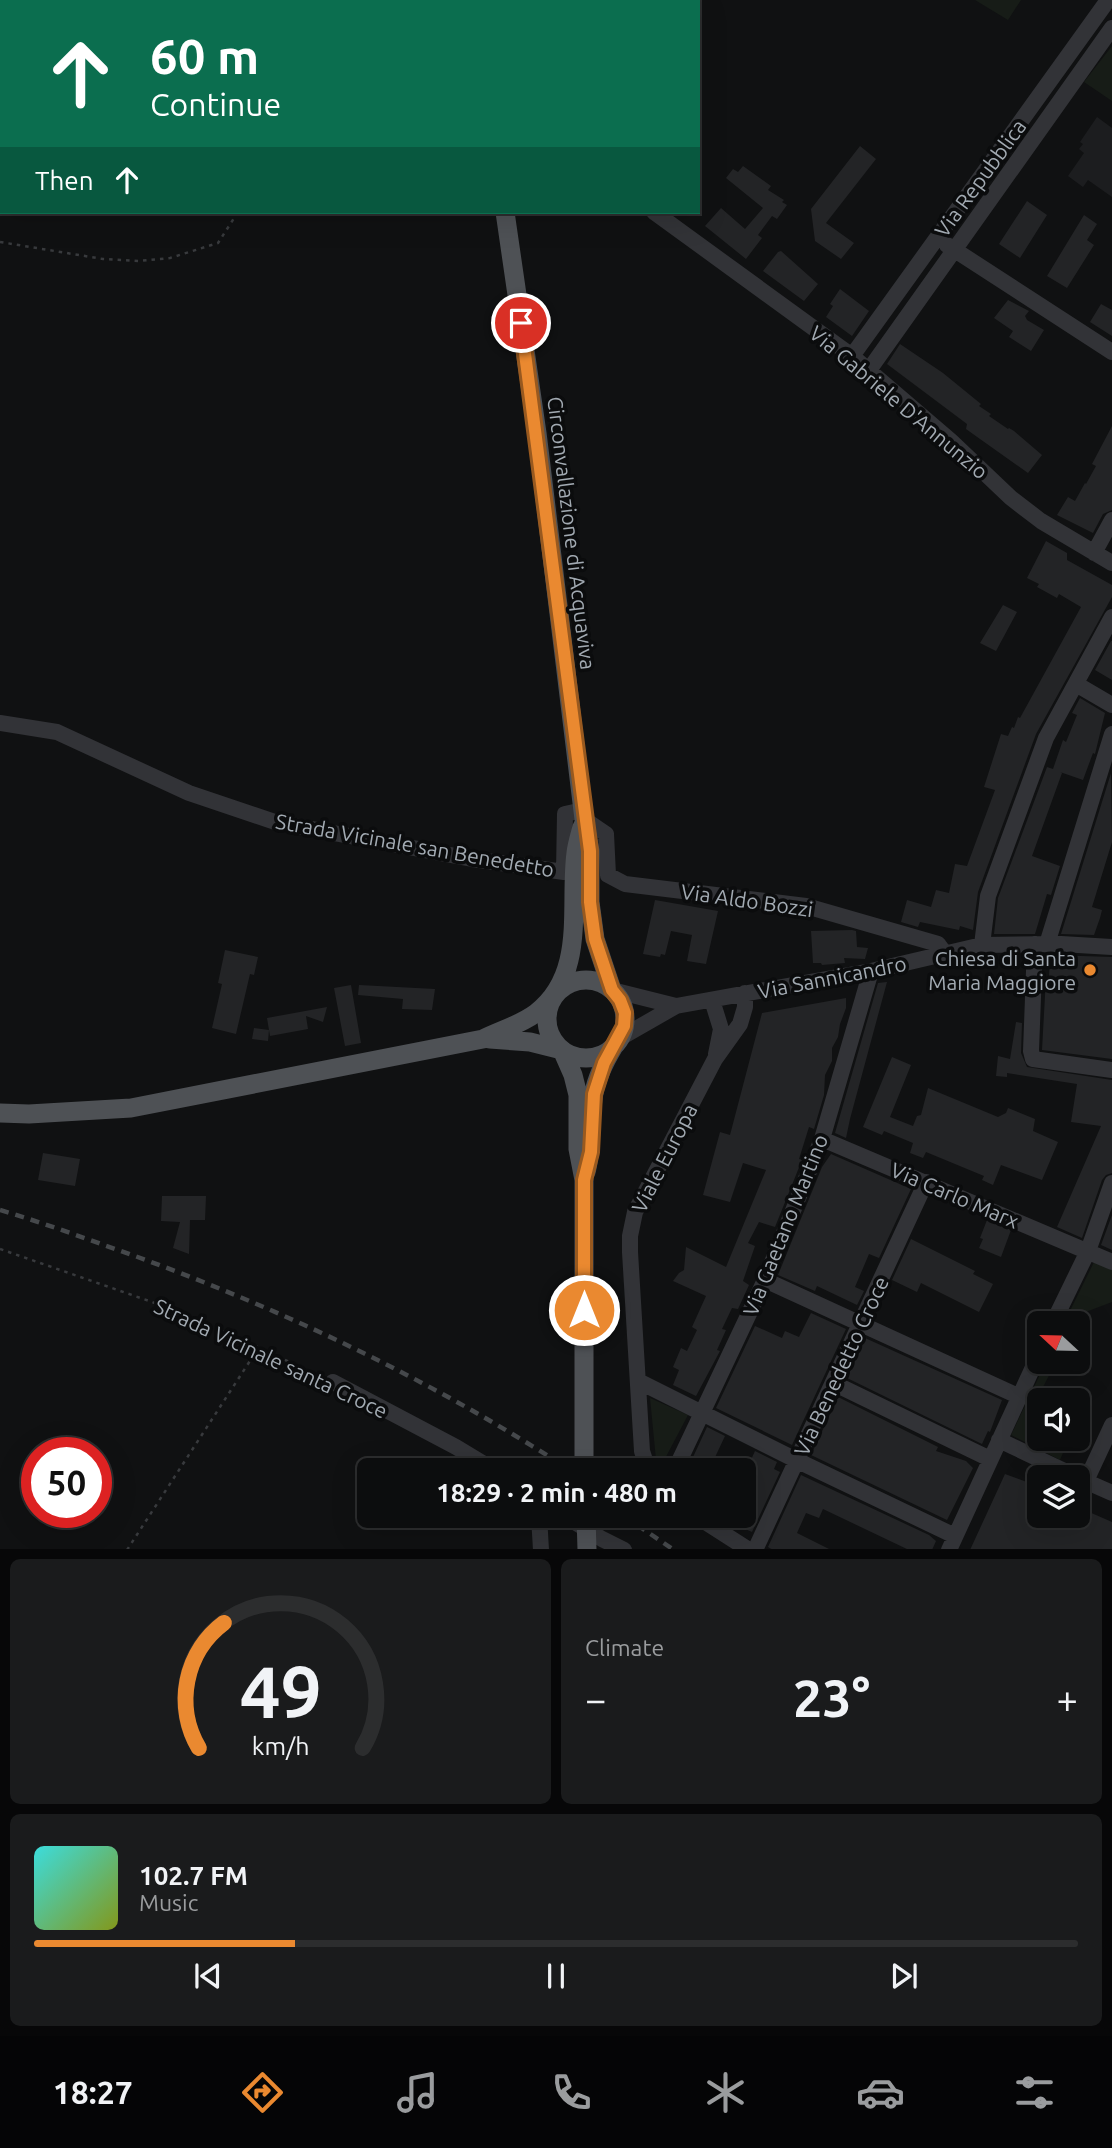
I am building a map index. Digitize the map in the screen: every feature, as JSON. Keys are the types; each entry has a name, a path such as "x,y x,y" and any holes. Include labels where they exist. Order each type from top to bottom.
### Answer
{"main road":[{"name":"Circonvallazione di Acquaviva","path":"505,214 537,433 590,851 590,902 595,939 612,990"},
{"path":"584,814 576,852 575,920 570,953 546,1021 549,1032 562,1050 573,1075 578,1095 578,1149 584,1180 584,1458"},
{"path":"0,1113 29,1114 131,1108 483,1039 526,1020 569,983 592,980 612,990 625,1013 624,1026 602,1069 594,1094 591,1152 584,1180"},
{"path":"483,1039 530,1042 583,1058 605,1053 617,1042"},
{"path":"586,1528 587,1549"}],"street":[{"path":"1107,0 1112,4"},
{"name":"Via Repubblica","path":"852,356 1107,0"},
{"name":"Via Repubblica","path":"869,370 1112,27"},
{"name":"Via Gabriele D'Annunzio","path":"657,214 852,356 951,441 1011,498 1041,521 1112,564"},
{"path":"937,238 1112,352"},
{"path":"1094,553 1112,520"},
{"path":"982,945 988,896 1046,738 1112,617"},
{"path":"1076,684 1112,705"},
{"name":"Strada Vicinale san Benedetto","path":"0,723 25,725 66,735 189,793 275,822 472,859 564,872 565,814 584,814"},
{"path":"1112,734 1041,944 1031,1051 1033,1059 1112,1070"},
{"name":"Via Aldo Bozzi","path":"584,814 606,834 605,857 608,875 614,881 806,906 938,944 946,955"},
{"name":"Via Sannicandro","path":"676,1006 871,971 982,945 1112,947"},
{"name":"Via Gaetano Martino","path":"681,1458 765,1280 822,1139 871,971"},
{"path":"612,990 676,1006"},
{"name":"Viale Europa","path":"644,1458 630,1244 631,1223 715,1059 740,1024 746,993"},
{"name":"Viale Europa","path":"712,1000 721,1029 715,1059"},
{"path":"617,1042 676,1006"},
{"name":"Via Carlo Marx","path":"822,1139 1112,1262"},
{"name":"Via Benedetto Croce","path":"755,1549 926,1182"},
{"path":"1059,1311 1088,1251 1112,1184"},
{"path":"765,1280 1018,1396"},
{"path":"638,1381 704,1412 952,1543 1029,1374"},
{"name":"Strada Vicinale santa Croce","path":"333,1382 474,1458"},
{"path":"833,1383 990,1459"},
{"path":"1088,1465 1112,1425"},
{"path":"999,1440 1051,1465"},
{"path":"1090,1483 1112,1493"},
{"path":"540,1528 541,1549"},
{"path":"584,1528 624,1549"},
{"path":"715,1528 749,1549"}],"path":[{"path":"0,243 103,259 139,261 170,258 218,243 237,214"},
{"name":"Strada Vicinale santa Croce","path":"0,1249 152,1302 333,1382"},
{"path":"127,1549 259,1348"}],"shaded area":[{"path":"975,0 1021,0 1008,20"},
{"path":"1112,46 1112,101 1084,82"},
{"path":"1097,117 1112,128 1112,197 1088,180 1083,187 1068,176 1084,153 1079,149 1083,144 1080,142"},
{"path":"1094,1262 1112,1270 1112,1302 1088,1311 1070,1311"},
{"path":"1040,1374 1050,1374 1043,1388 1034,1388"},
{"path":"650,1398 688,1415 665,1458 656,1458"},
{"path":"1027,1402 1027,1443 1011,1435"},
{"path":"1042,1451 1064,1451 1060,1460"}],"building":[{"path":"860,146 876,159 826,223 854,243 841,259 815,241 811,209"},
{"path":"743,166 771,186 768,190 787,205 777,219 772,216 758,235 762,238 746,259 705,226 721,208 745,229 763,208 726,178 733,169 738,172"},
{"path":"1027,201 1047,215 1020,258 999,244"},
{"path":"1084,215 1097,224 1087,240 1094,245 1067,288 1047,276"},
{"path":"781,251 818,284 804,301 763,271"},
{"path":"840,289 869,311 852,336 826,317 833,306 830,304"},
{"path":"1008,300 1029,311 1025,316 1027,320 1044,330 1031,351 1009,337 1013,331 994,318"},
{"path":"1101,304 1112,310 1112,336 1090,322"},
{"path":"900,344 943,373 981,404 979,406 991,414 989,416 1014,431 1042,455 1028,473 966,429 967,424 887,364"},
{"path":"1112,426 1112,510 1103,514 1093,533 1057,515 1068,497 1075,501 1086,484 1096,466 1092,464"},
{"path":"1046,541 1067,553 1067,560 1112,585 1112,597 1036,734 978,892 973,930 920,922 918,927 901,922 907,900 931,907 936,890 949,893 955,864 967,866 995,790 984,787 1001,734 1008,736 1012,727 1014,728 1081,607 1059,594 1057,598 1027,578"},
{"path":"1003,605 1017,612 996,651 980,643"},
{"path":"1112,641 1112,680 1095,670"},
{"path":"1080,698 1105,713 1095,754 1093,753 1083,780 1060,772 1062,773 1032,856 1060,866 1051,895 1047,894 1035,934 994,934 998,898 1047,767 1053,769 1063,740 1066,742 1077,715 1072,713"},
{"path":"1111,773 1112,842 1092,907 1102,910 1100,918 1094,935 1061,934"},
{"path":"655,900 718,911 706,964 687,961 692,935 671,931 665,955 661,954 660,957 643,954"},
{"path":"811,931 856,931 857,947 868,948 865,959 844,958 845,963 822,965 813,963"},
{"path":"225,950 258,957 254,975 250,974 236,1034 212,1028 222,984 218,983"},
{"path":"1050,955 1112,957 1112,1059 1042,1050"},
{"path":"887,982 846,1138 835,1133 878,983"},
{"path":"351,985 361,1043 345,1046 334,988"},
{"path":"359,985 435,989 432,1010 402,1009 403,999 358,995"},
{"path":"846,998 846,1008 832,1048 832,1061 825,1075 824,1095 814,1129 809,1127 799,1159 802,1160 775,1227 759,1222 748,1243 755,1246 743,1281 749,1285 738,1309 732,1308 722,1329 726,1330 717,1350 720,1351 696,1396 673,1385 679,1370 673,1367 681,1348 687,1351 697,1330 692,1327 706,1296 673,1281 684,1270 686,1247 726,1267 766,1170 743,1163 730,1202 703,1195 720,1132 730,1135 762,1013"},
{"path":"327,1007 323,1022 306,1016 308,1029 270,1036 267,1018"},
{"path":"1016,1022 1022,1023 1021,1053 1027,1067 1112,1080 1112,1173 1102,1180 1082,1238 1057,1227 1101,1126 1071,1122 1077,1084 1007,1073 1007,1077 996,1076 998,1056 1010,1059"},
{"path":"254,1028 269,1030 268,1041 252,1039"},
{"path":"892,1057 911,1065 890,1117 913,1126 917,1116 921,1115 928,1088 998,1117 1006,1113 1008,1108 1035,1119 1033,1131 1058,1142 1042,1180 1001,1165 993,1185 982,1180 984,1176 926,1152 923,1158 910,1153 913,1143 884,1131 882,1135 863,1127"},
{"path":"43,1153 80,1159 75,1186 38,1180"},
{"path":"831,1154 911,1189 879,1258 869,1254 855,1287 864,1291 857,1305 817,1286 815,1291 778,1275 822,1167"},
{"path":"162,1196 206,1196 205,1220 190,1220 189,1254 173,1248 180,1222 161,1221"},
{"path":"1112,1215 1112,1250 1101,1245"},
{"path":"987,1220 1011,1230 1001,1257 979,1248"},
{"path":"911,1239 975,1271 973,1274 993,1284 979,1312 921,1283 917,1292 892,1280"},
{"path":"811,1313 846,1329 792,1445 716,1408 755,1326 782,1338 785,1331 799,1337"},
{"path":"865,1338 1002,1400 990,1432 988,1431 982,1444 847,1378"},
{"path":"838,1397 938,1447 936,1451 966,1461 973,1468 947,1520 811,1455"},
{"path":"707,1427 725,1436 715,1458 693,1458"},
{"path":"755,1451 777,1462 774,1469 780,1472 756,1523 756,1458 752,1458"},
{"path":"1005,1474 1027,1482 1027,1528 1090,1528 1090,1512 1112,1522 1112,1549 970,1549"},
{"path":"801,1475 929,1535 936,1541 932,1549 907,1549 823,1509 819,1518 806,1513 797,1533 829,1549 768,1547"}],"railway":[{"path":"0,1210 180,1273 295,1321 408,1375 551,1458"},
{"path":"642,1528 673,1549"}],"place":[{"name":"Chiesa di Santa Maria Maggiore","path":"1090,970"}],"route":[{"path":"521,323 590,851 590,902 595,939 612,990 625,1013 620,1038 604,1063 594,1094 591,1152 584,1180 584,1310"}]}
